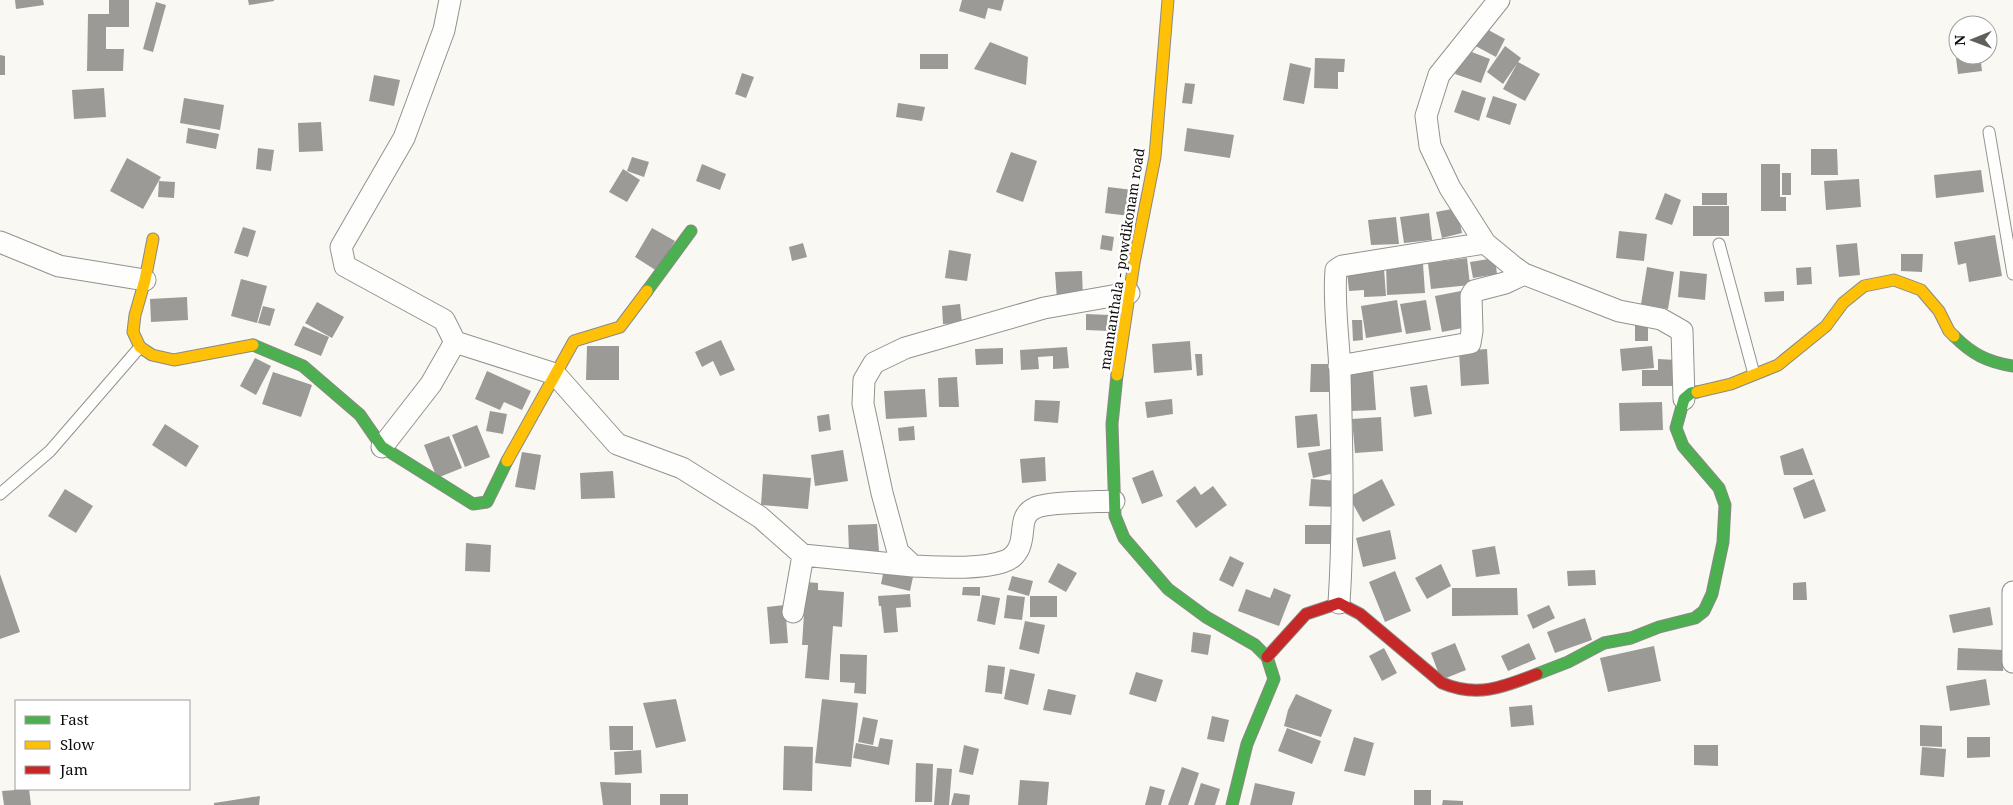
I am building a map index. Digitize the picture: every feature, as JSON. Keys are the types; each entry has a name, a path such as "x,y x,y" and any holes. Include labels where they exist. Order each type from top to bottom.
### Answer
{"street":[{"path":"450,0 444,30 404,138 341,247 345,266 444,320 455,342 555,374 617,444 682,468 760,517 803,555 913,566 958,567 1004,562 1016,553 1021,545 1023,523 1034,508 1046,504 1114,502"},
{"name":"mannanthala - powdikonam road","path":"1168,0 1155,157 1121,341 1112,424 1115,516 1124,538 1168,589 1206,617 1255,644 1267,657"},
{"path":"1232,805 1247,744 1274,679 1267,657 1306,614 1339,603 1360,614 1442,683 1456,689 1472,691 1500,688 1559,665 1604,643 1631,638 1659,627 1695,618 1704,611 1712,594 1723,542 1725,505 1719,488 1682,446 1676,428 1684,399 1682,330 1661,319 1619,311 1524,274 1514,268 1486,243 1450,188 1430,146 1426,116 1439,75 1499,0"},
{"path":"153,239 146,280 135,315 133,332 140,347 152,355 174,360 252,345 303,366 360,415 382,447 473,504 487,502 510,454 574,341 620,327 691,231"},
{"path":"0,242 59,266 146,280"},
{"path":"1339,603 1343,544 1340,366 1334,285 1336,270 1342,266 1486,243"},
{"path":"1340,366 1470,343 1472,331 1470,296 1474,290 1505,283 1524,274"},
{"path":"1684,399 1691,393 1731,384 1778,365 1826,326 1843,303 1864,286 1894,280 1921,290 1939,311 1949,331 1962,344 1980,357 1994,363 2013,366"},
{"path":"913,566 898,552 882,493 863,404 864,380 874,363 905,348 1044,308 1129,293"},
{"path":"382,447 431,384 455,342"},
{"path":"793,612 803,555"},
{"path":"2013,592 2013,662"}],"lane":[{"path":"1989,132 2013,274"},
{"path":"1719,244 1754,374"},
{"path":"0,494 50,451 140,347"}],"building":[{"path":"15,0 43,0 44,5 16,9"},
{"path":"109,0 129,0 129,27 106,27 106,49 124,49 123,71 87,71 88,14 109,14"},
{"path":"248,0 274,0 274,1 249,5"},
{"path":"962,0 1004,0 1001,11 988,8 985,19 959,11"},
{"path":"156,2 166,5 153,52 143,49"},
{"path":"1481,26 1505,39 1496,57 1472,44"},
{"path":"990,42 1028,57 1026,85 974,69"},
{"path":"1505,46 1521,58 1503,84 1487,72"},
{"path":"1464,49 1490,59 1481,83 1455,74"},
{"path":"920,54 948,54 948,69 920,69"},
{"path":"0,55 5,56 5,75 0,75"},
{"path":"1315,58 1345,59 1344,72 1338,72 1338,89 1314,88"},
{"path":"1518,62 1540,74 1525,101 1503,89"},
{"path":"1290,63 1311,68 1304,104 1283,100"},
{"path":"1957,65 1981,65 1982,71 1958,74"},
{"path":"742,73 754,77 746,98 735,94"},
{"path":"374,75 400,80 394,106 369,101"},
{"path":"1185,83 1195,84 1192,104 1182,103"},
{"path":"104,88 106,117 74,119 72,90"},
{"path":"1462,90 1486,98 1479,121 1454,112"},
{"path":"1493,96 1517,104 1510,125 1486,117"},
{"path":"184,98 224,105 220,130 180,123"},
{"path":"898,103 925,107 922,121 896,117"},
{"path":"321,122 323,151 299,152 298,123"},
{"path":"188,128 219,134 216,149 186,143"},
{"path":"1187,128 1234,135 1230,158 1184,151"},
{"path":"258,148 274,150 271,171 256,169"},
{"path":"1811,149 1837,149 1838,175 1811,175"},
{"path":"1011,152 1037,161 1023,202 996,192"},
{"path":"632,157 649,162 644,177 627,171"},
{"path":"127,158 161,177 143,209 110,191"},
{"path":"702,164 726,174 720,190 696,181"},
{"path":"1761,164 1780,164 1780,197 1786,197 1786,211 1761,211"},
{"path":"623,169 640,180 627,202 609,192"},
{"path":"1981,170 1984,192 1936,198 1934,175"},
{"path":"1782,173 1791,173 1791,195 1782,195"},
{"path":"1859,179 1861,207 1826,210 1824,181"},
{"path":"159,181 175,182 174,198 158,197"},
{"path":"1108,187 1133,190 1130,216 1105,213"},
{"path":"1665,193 1681,200 1672,225 1655,219"},
{"path":"1702,193 1727,193 1727,205 1702,205"},
{"path":"1693,206 1729,206 1729,236 1693,236"},
{"path":"1457,208 1462,233 1442,238 1436,212"},
{"path":"1429,213 1432,240 1404,243 1400,217"},
{"path":"1396,217 1399,244 1371,245 1368,220"},
{"path":"243,227 256,231 248,257 234,253"},
{"path":"652,228 675,241 657,271 635,257"},
{"path":"1619,231 1647,234 1644,261 1616,258"},
{"path":"1102,235 1114,237 1112,251 1100,249"},
{"path":"1995,235 2002,276 1969,282 1966,263 1958,265 1954,242"},
{"path":"803,243 807,257 792,261 789,247"},
{"path":"1857,243 1860,275 1839,277 1836,245"},
{"path":"949,250 971,254 967,281 945,278"},
{"path":"1901,254 1923,254 1922,272 1901,271"},
{"path":"1467,258 1470,285 1431,289 1428,263"},
{"path":"1495,258 1497,274 1473,278 1470,262"},
{"path":"1423,264 1425,293 1387,295 1386,265"},
{"path":"1647,267 1674,272 1668,309 1641,304"},
{"path":"1811,267 1812,284 1797,285 1796,268"},
{"path":"1384,269 1386,296 1364,297 1364,290 1349,291 1347,271"},
{"path":"1082,271 1083,299 1057,300 1055,272"},
{"path":"1680,271 1707,274 1705,300 1678,297"},
{"path":"241,279 267,286 257,323 231,316"},
{"path":"1461,291 1468,327 1442,332 1435,296"},
{"path":"1784,291 1784,301 1765,302 1764,292"},
{"path":"187,297 188,320 151,322 150,299"},
{"path":"1397,300 1402,332 1366,338 1361,306"},
{"path":"1426,300 1431,330 1406,334 1400,304"},
{"path":"317,302 344,317 332,338 305,323"},
{"path":"960,304 962,323 943,324 942,306"},
{"path":"263,306 275,309 270,326 258,323"},
{"path":"1086,314 1110,315 1110,331 1086,330"},
{"path":"1352,320 1362,320 1363,340 1353,341"},
{"path":"1635,325 1648,325 1648,341 1635,341"},
{"path":"303,326 329,337 321,356 294,345"},
{"path":"721,340 735,370 720,376 713,361 702,367 695,352"},
{"path":"1190,341 1192,370 1154,373 1152,344"},
{"path":"587,346 619,346 619,380 586,380"},
{"path":"1652,346 1654,368 1622,371 1620,349"},
{"path":"1067,347 1069,368 1053,369 1053,356 1038,357 1039,369 1021,370 1020,350"},
{"path":"1003,348 1003,364 976,365 975,349"},
{"path":"1487,349 1489,384 1461,386 1459,351"},
{"path":"1195,354 1202,354 1203,375 1197,376"},
{"path":"255,358 271,366 256,395 240,386"},
{"path":"1658,359 1676,360 1675,386 1642,386 1642,370 1658,370"},
{"path":"1311,364 1332,364 1332,392 1310,392"},
{"path":"1373,370 1376,410 1352,411 1350,371"},
{"path":"487,371 531,391 522,410 504,402 500,410 475,399"},
{"path":"273,372 312,385 301,417 262,404"},
{"path":"957,377 959,407 939,407 938,378"},
{"path":"1427,385 1432,414 1414,417 1410,387"},
{"path":"925,389 927,417 886,419 884,391"},
{"path":"1172,399 1173,414 1147,418 1145,402"},
{"path":"1035,400 1060,401 1058,423 1034,421"},
{"path":"1662,402 1663,430 1620,431 1619,403"},
{"path":"490,411 507,414 503,434 486,431"},
{"path":"829,414 831,430 819,432 817,416"},
{"path":"1317,414 1320,446 1297,448 1295,416"},
{"path":"1381,417 1383,451 1355,453 1352,419"},
{"path":"165,424 199,446 186,467 152,445"},
{"path":"477,425 490,457 465,467 452,435"},
{"path":"914,426 915,440 899,441 898,428"},
{"path":"449,436 462,468 437,478 424,445"},
{"path":"1335,448 1339,472 1313,478 1308,453"},
{"path":"1803,448 1813,475 1784,475 1780,456"},
{"path":"843,450 848,481 815,486 811,455"},
{"path":"522,452 541,455 535,490 515,487"},
{"path":"1045,457 1046,481 1022,483 1020,459"},
{"path":"1153,470 1163,496 1142,504 1132,478"},
{"path":"613,471 615,498 581,499 580,473"},
{"path":"763,474 811,478 808,509 761,505"},
{"path":"1311,479 1338,481 1337,507 1309,506"},
{"path":"1382,479 1395,505 1363,522 1349,497"},
{"path":"1814,479 1826,511 1804,519 1793,488"},
{"path":"1195,486 1201,495 1213,486 1227,505 1196,528 1176,501"},
{"path":"65,489 93,506 76,533 48,516"},
{"path":"877,524 879,551 849,552 848,525"},
{"path":"1305,525 1333,525 1333,544 1305,544"},
{"path":"1390,530 1396,559 1363,567 1356,538"},
{"path":"466,543 491,545 490,572 465,571"},
{"path":"1495,546 1500,574 1476,577 1472,550"},
{"path":"1230,556 1244,563 1233,587 1219,580"},
{"path":"1058,563 1077,573 1066,592 1048,582"},
{"path":"1441,564 1451,586 1427,599 1415,578"},
{"path":"884,569 913,577 910,591 881,584"},
{"path":"1595,570 1596,585 1568,586 1567,571"},
{"path":"1395,571 1411,611 1385,622 1369,582"},
{"path":"0,574 20,632 0,639"},
{"path":"1012,576 1033,581 1029,596 1008,590"},
{"path":"806,582 818,583 818,590 844,592 842,627 833,626 829,680 805,678 808,645 802,645"},
{"path":"1806,582 1807,600 1793,600 1793,583"},
{"path":"963,587 980,587 980,596 962,595"},
{"path":"1274,588 1291,595 1279,626 1238,611 1246,589 1270,598"},
{"path":"1452,588 1517,588 1518,615 1452,616"},
{"path":"910,594 911,607 896,608 898,632 884,633 878,596"},
{"path":"982,595 1000,598 995,625 977,621"},
{"path":"1007,595 1025,597 1022,620 1004,618"},
{"path":"1030,596 1057,596 1057,617 1030,617"},
{"path":"785,605 788,643 770,644 767,607"},
{"path":"1549,605 1555,618 1533,629 1527,615"},
{"path":"1990,607 1993,625 1953,633 1949,615"},
{"path":"1585,618 1592,640 1555,653 1547,632"},
{"path":"1025,621 1045,625 1039,654 1019,649"},
{"path":"1193,632 1211,635 1208,655 1191,652"},
{"path":"1455,643 1466,670 1441,680 1431,653"},
{"path":"1529,643 1536,659 1508,671 1501,656"},
{"path":"1654,646 1661,681 1608,692 1600,658"},
{"path":"1384,648 1397,673 1382,681 1369,656"},
{"path":"1958,648 2004,650 2003,671 1957,670"},
{"path":"840,654 867,655 866,694 854,693 855,683 840,682"},
{"path":"988,665 1005,667 1002,694 985,692"},
{"path":"1010,669 1035,674 1028,705 1004,699"},
{"path":"1136,672 1163,680 1156,702 1129,694"},
{"path":"1986,679 1990,705 1950,711 1946,686"},
{"path":"1048,689 1076,695 1071,715 1043,710"},
{"path":"1296,694 1332,710 1321,737 1284,726 1288,710"},
{"path":"676,699 686,741 656,748 643,703"},
{"path":"822,699 858,703 851,767 815,763"},
{"path":"1532,705 1534,725 1511,727 1509,707"},
{"path":"1212,716 1229,720 1224,742 1207,739"},
{"path":"863,717 878,720 873,745 858,742"},
{"path":"1920,725 1942,726 1942,747 1920,746"},
{"path":"609,726 633,726 633,750 610,750"},
{"path":"1287,728 1321,741 1312,764 1278,751"},
{"path":"1354,737 1374,743 1365,776 1344,771"},
{"path":"1967,737 1990,737 1990,757 1967,758"},
{"path":"880,738 893,740 889,765 853,758 856,743 878,747"},
{"path":"964,745 979,749 973,775 959,772"},
{"path":"1694,745 1718,745 1718,766 1694,765"},
{"path":"784,746 813,747 812,791 783,790"},
{"path":"1922,747 1946,749 1944,777 1920,775"},
{"path":"641,750 642,773 615,775 614,752"},
{"path":"916,763 933,764 932,802 915,802"},
{"path":"1182,767 1199,773 1188,805 1168,805"},
{"path":"937,768 952,769 949,805 934,805"},
{"path":"1020,780 1049,782 1047,805 1018,805"},
{"path":"600,782 631,783 631,805 603,805"},
{"path":"1201,783 1220,789 1215,805 1194,805"},
{"path":"1255,783 1295,792 1292,805 1250,805"},
{"path":"1150,786 1165,790 1161,805 1145,805"},
{"path":"29,790 31,805 4,805 2,791"},
{"path":"1414,790 1431,790 1431,805 1414,805"},
{"path":"954,793 970,795 969,805 951,805"},
{"path":"660,794 688,794 688,805 660,805"},
{"path":"260,796 259,805 214,805 214,803"},
{"path":"1443,800 1463,801 1463,805 1442,805"}],"traffic: fast":[{"path":"647,291 691,231"},
{"path":"1954,336 1967,348 1980,356 2013,366"},
{"path":"253,345 303,366 360,415 382,447 473,504 487,502 507,461"},
{"path":"1117,375 1112,424 1115,516 1124,538 1168,589 1206,617 1255,645 1267,657 1274,679 1247,744 1232,805"},
{"path":"1537,674 1568,662 1604,643 1631,638 1659,627 1695,618 1704,611 1712,594 1723,542 1725,505 1719,488 1683,446 1676,428 1684,399 1691,393 1697,392"}],"traffic: slow":[{"path":"1117,375 1134,263 1155,157 1168,0"},
{"path":"153,239 145,280 135,315 133,332 140,347 152,355 174,360 253,345"},
{"path":"1697,392 1731,384 1778,365 1826,326 1843,303 1864,286 1894,280 1921,290 1939,311 1949,331 1954,336"},
{"path":"507,461 574,341 620,327 647,291"}],"traffic: jam":[{"path":"1267,657 1306,614 1339,603 1360,614 1442,683 1467,690 1490,689 1502,687 1537,674"}]}
